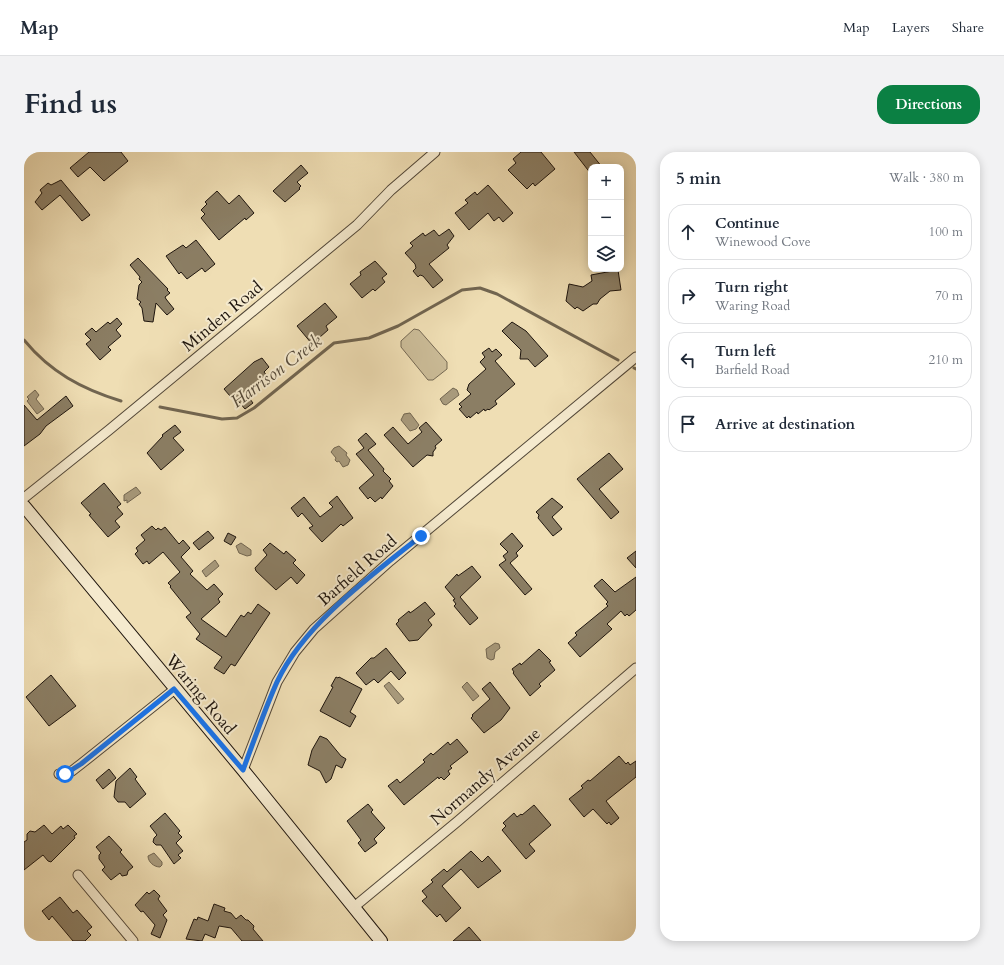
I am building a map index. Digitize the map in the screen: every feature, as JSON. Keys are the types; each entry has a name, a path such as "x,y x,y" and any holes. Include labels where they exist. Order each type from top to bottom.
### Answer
{"main road":[{"name":"Waring Road","path":"24,506 174,689 243,770 381,941"}],"street":[{"name":"Minden Road","path":"24,498 109,430 357,225 391,190 435,152"},
{"name":"Barfield Road","path":"243,770 277,682 295,652 314,629 390,561 636,357"},
{"name":"Normandy Avenue","path":"354,907 458,821 636,668"},
{"path":"59,774 72,771 174,689"},
{"path":"78,875 133,941"}],"shaded area":[{"path":"414,329 419,330 447,362 447,369 433,380 428,380 401,347 401,341"},
{"path":"453,388 457,390 459,395 446,405 443,404 440,399"},
{"path":"35,390 39,395 36,399 44,409 37,414 27,401 29,399 27,397"},
{"path":"410,413 419,425 416,429 410,431 401,420 404,414"},
{"path":"339,446 347,453 346,455 350,460 348,465 343,467 339,461 337,462 335,460 336,458 331,452 334,448"},
{"path":"136,487 141,493 127,503 127,500 124,501 124,495"},
{"path":"241,543 251,550 251,555 247,556 239,553 236,546"},
{"path":"215,560 219,566 206,577 202,571"},
{"path":"495,643 499,644 500,648 495,652 494,659 491,660 487,658 486,649"},
{"path":"389,682 404,699 398,704 384,686"},
{"path":"467,682 479,696 473,701 462,687"},
{"path":"154,853 162,862 160,867 154,865 149,860 148,856"}],"building":[{"path":"89,152 121,152 128,161 104,181 90,167 78,177 70,168"},
{"path":"521,152 541,152 555,169 535,186 533,183 527,189 508,170 516,163 513,159"},
{"path":"574,152 590,152 600,164 588,164 588,170"},
{"path":"301,165 308,173 297,182 301,186 299,188 300,189 285,202 273,191"},
{"path":"61,180 90,215 82,221 60,195 42,210 35,202 42,193 40,190 48,183 51,185"},
{"path":"488,185 513,213 503,222 499,217 494,221 488,213 469,230 455,213 468,203 465,200 475,192 477,195"},
{"path":"217,191 229,204 239,195 254,213 246,220 245,218 219,240 201,218 205,214 201,210 207,204 205,202"},
{"path":"449,229 454,236 447,245 449,248 429,264 443,280 433,288 423,276 420,275 418,277 413,271 416,268 415,264 405,253 413,246 410,243 423,233 425,236 434,230 439,236"},
{"path":"196,240 215,264 205,272 202,268 187,279 181,272 179,274 166,256 183,245 186,248"},
{"path":"138,258 168,289 167,290 170,293 165,297 174,309 167,315 156,303 153,322 144,321 142,308 139,304 141,302 137,299 139,285 142,282 139,279 140,277 130,265"},
{"path":"375,261 387,274 382,278 385,282 375,291 373,289 362,298 350,284 361,275 360,272"},
{"path":"607,272 618,272 621,290 610,291 600,299 597,304 593,304 583,311 577,307 575,309 566,301 569,284 583,287 592,281 591,275"},
{"path":"325,303 337,317 326,326 328,330 312,344 297,326"},
{"path":"117,318 122,324 116,330 121,336 108,347 111,350 100,360 86,344 91,340 85,334 92,328 96,332 108,322 110,324"},
{"path":"512,322 526,331 548,356 535,367 528,359 520,359 521,350 502,331"},
{"path":"489,348 492,352 496,349 502,355 495,361 515,384 495,401 497,404 489,410 488,409 485,411 484,409 478,414 477,412 470,418 469,416 467,418 459,409 462,407 459,404 471,394 467,390 469,384 486,369 480,362 485,357 482,353"},
{"path":"262,358 269,367 264,372 267,376 246,394 253,403 245,409 232,394 230,396 224,389 254,362"},
{"path":"66,396 73,406 46,426 40,434 24,446 24,405 37,420"},
{"path":"426,422 442,440 435,446 436,448 433,452 433,456 427,455 413,467 384,435 393,427 408,444 422,432 419,428"},
{"path":"175,425 181,432 173,438 184,450 161,470 147,453 163,436 162,435"},
{"path":"366,433 376,444 368,450 384,469 383,471 391,479 389,481 393,486 382,499 381,497 375,502 370,497 368,499 359,488 374,475 356,454 364,448 358,440"},
{"path":"609,453 623,469 599,489 619,512 611,519 577,479"},
{"path":"104,483 121,504 117,507 123,514 115,521 120,527 108,537 81,503"},
{"path":"337,496 353,518 343,526 341,524 322,542 309,528 313,526 302,513 298,517 291,508 304,497 320,517 333,507 329,503"},
{"path":"552,498 563,507 552,517 562,529 553,536 538,518 539,515 536,512"},
{"path":"152,526 156,530 158,528 161,530 165,527 179,544 183,540 190,548 181,557 193,571 190,574 207,590 214,584 223,594 218,599 220,602 201,619 226,637 241,615 244,617 248,612 251,614 258,604 270,613 235,666 231,664 224,674 214,668 222,657 196,639 200,634 186,617 191,613 168,583 180,572 163,552 149,564 147,561 143,564 135,554 138,551 136,548 145,540 141,535"},
{"path":"208,531 214,538 199,550 193,543"},
{"path":"228,533 236,537 231,545 224,541"},
{"path":"512,533 523,546 516,553 518,556 510,563 532,589 525,595 499,565 506,560 503,556 508,552 500,544"},
{"path":"270,543 284,554 286,551 296,560 293,563 305,575 297,584 291,577 276,590 256,571 255,568 267,555 263,550"},
{"path":"636,551 636,568 627,558"},
{"path":"472,566 481,577 460,597 478,618 470,625 454,606 456,604 453,600 455,599 445,587 457,574 458,576"},
{"path":"636,577 636,610 629,616 627,614 625,616 621,611 607,624 612,629 580,657 568,643 577,635 575,633 608,606 606,604 608,602 594,586 602,579 615,592"},
{"path":"425,602 435,614 428,620 432,625 418,640 409,641 396,624 399,621 398,620 409,611 410,613"},
{"path":"386,648 406,673 399,680 391,671 378,683 374,679 366,685 356,673 371,658 374,658"},
{"path":"539,649 551,661 549,662 555,670 539,684 541,686 530,696 513,673 514,672 512,669 520,663 521,665"},
{"path":"51,675 76,706 49,726 26,697"},
{"path":"336,677 339,677 362,689 350,712 356,716 350,727 320,711 333,687 331,686"},
{"path":"490,682 510,708 501,720 484,733 471,718 473,716 472,715 490,699 482,689"},
{"path":"320,736 327,739 341,756 346,759 342,768 336,765 331,779 326,783 320,771 308,765 312,750"},
{"path":"457,739 468,752 450,766 452,768 448,771 450,774 444,780 441,777 439,779 438,777 404,805 388,786 397,779 400,783 425,762 423,760 431,753 433,755 448,742 450,745"},
{"path":"619,756 626,764 628,762 630,765 636,761 636,777 606,801 619,818 611,825 609,822 607,824 593,809 584,817 569,799 583,788 581,786 588,780 590,781"},
{"path":"130,768 137,777 135,779 146,794 130,808 125,802 118,802 114,797 116,781"},
{"path":"109,769 116,778 103,789 96,780"},
{"path":"368,804 373,810 371,812 385,828 374,839 377,843 365,852 358,843 361,840 347,821"},
{"path":"534,805 551,825 529,844 535,851 526,859 502,830 506,826 503,823 514,813 517,817 521,814 522,815"},
{"path":"165,813 180,831 178,833 182,837 176,843 183,851 178,855 181,858 174,864 161,845 156,845 153,842 157,835 150,826"},
{"path":"44,825 52,834 61,826 63,829 68,825 77,834 74,836 75,838 51,862 48,861 43,855 24,870 24,842 27,840 27,834 30,831 35,832"},
{"path":"109,836 122,850 120,852 133,867 128,871 127,875 122,876 120,873 111,880 102,870 105,867 99,859 99,855 101,853 96,847"},
{"path":"471,851 482,862 488,856 501,871 478,888 461,869 442,886 461,908 446,922 440,914 437,917 422,901 427,897 422,891 433,882 431,880 444,869 447,872"},
{"path":"154,890 160,896 158,899 167,911 163,915 167,920 160,938 151,934 155,925 143,911 141,912 135,905 147,892 149,894"},
{"path":"60,897 73,913 77,910 92,927 87,931 91,935 85,941 73,941 52,916 49,920 42,911"},
{"path":"214,904 225,908 224,911 231,913 236,919 241,915 248,920 254,926 253,929 263,941 242,941 231,928 219,926 215,938 205,934 202,941 186,939 194,919 197,920 198,917 208,921"},
{"path":"469,927 481,941 453,941"}],"waterway":[{"name":"Harrison Creek","path":"160,407 222,419 237,418 254,408 334,343 369,338 398,326 462,290 480,288 497,294 618,360"},
{"name":"Harrison Creek","path":"24,340 45,361 68,378 93,391 121,401"}],"route":[{"path":"65,774 81,764 174,689 243,770 271,701 277,682 295,652 324,619 421,536"}]}
